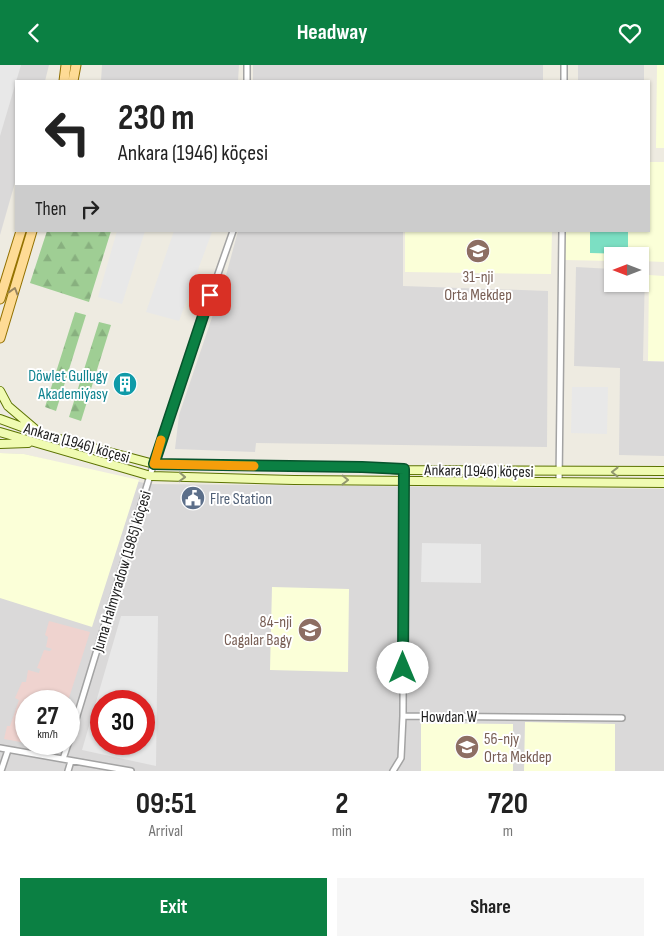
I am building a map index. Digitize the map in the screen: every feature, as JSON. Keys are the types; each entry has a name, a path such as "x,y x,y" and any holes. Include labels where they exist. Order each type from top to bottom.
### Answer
{"main road":[{"path":"64,80 66,65"},
{"path":"73,80 76,65"},
{"path":"0,299 21,232"},
{"path":"0,338 32,232"},
{"path":"0,391 8,406 41,434"},
{"name":"Ankara (1946) köçesi","path":"0,419 41,434 154,464 404,469 664,471"},
{"name":"Ankara (1946) köçesi","path":"0,432 151,476 404,481 664,483"},
{"path":"0,444 38,443"}],"street":[{"path":"247,65 247,80"},
{"path":"564,65 564,80"},
{"name":"Juma Halmyradow (1985) köçesi","path":"80,704 191,349 233,232"},
{"path":"559,483 562,232"},
{"name":"Howdan W","path":"404,469 403,716 622,718"},
{"path":"393,771 401,759 403,716"},
{"path":"0,748 131,771"},
{"path":"2,771 8,750"},
{"name":"Juma Halmyradow (1985) köçesi","path":"63,759 64,755"},
{"path":"68,771 72,761"}],"shaded area":[{"path":"0,65 49,65 45,80 15,80 15,182 0,235"},
{"path":"0,65 21,65 15,80 0,136"},
{"path":"102,65 239,65 238,80 101,80"},
{"path":"253,65 543,65 543,80 253,80"},
{"path":"578,65 644,65 644,80 578,80"},
{"path":"657,65 664,65 664,148 656,148"},
{"path":"650,162 664,162 664,262 649,261 649,247 604,247 604,261 564,260 565,232 650,232"},
{"path":"117,232 145,232 122,304 98,297"},
{"path":"174,232 212,232 179,321 146,312"},
{"path":"238,232 403,232 403,286 548,291 547,447 256,443 255,452 175,449 179,415 225,279"},
{"name":"31-nji Orta Mekdep","path":"405,232 552,232 551,274 405,272"},
{"path":"576,267 604,269 604,293 644,293 643,361 664,362 664,456 619,455 620,368 574,366"},
{"path":"649,275 664,276 664,361 648,361"},
{"path":"572,387 608,387 607,434 571,433"},
{"path":"0,453 24,454 148,484 664,489 664,771 0,771"},
{"path":"0,453 24,454 139,480 92,627 0,598"},
{"path":"422,543 481,544 481,583 421,582"},
{"name":"84-nji Cagalar Bagy","path":"272,587 349,589 348,672 270,670"},
{"path":"121,616 158,616 156,766 105,755 155,755 155,690 99,690"},
{"path":"49,621 90,632 72,690 18,690 22,682 26,682 28,670 39,673 40,669 37,668 44,650 50,651 52,649 46,647 48,637 45,635"},
{"path":"15,712 15,741 4,739 7,726 10,726"},
{"path":"525,722 615,724 615,771 524,771"},
{"path":"90,723 90,752 82,750"},
{"name":"56-njy Orta Mekdep","path":"421,723 513,724 513,771 421,771"}],"green space":[{"path":"47,232 111,232 89,302 30,283"},
{"path":"590,232 628,232 628,247 604,247 604,253 590,253"},
{"path":"75,312 86,315 56,411 45,407"},
{"path":"99,322 111,325 81,421 69,417"}],"slow traffic":[{"path":"161,440 154,464 254,466"}],"place":[{"name":"31-nji Orta Mekdep","path":"478,251"},
{"name":"Döwlet Gullugy Akademiýasy","path":"125,384"},
{"name":"FIre Station","path":"193,498"},
{"name":"84-nji Cagalar Bagy","path":"310,630"},
{"name":"56-njy Orta Mekdep","path":"467,747"}],"route":[{"path":"210,295 166,423 154,464 404,469 403,668"}]}
